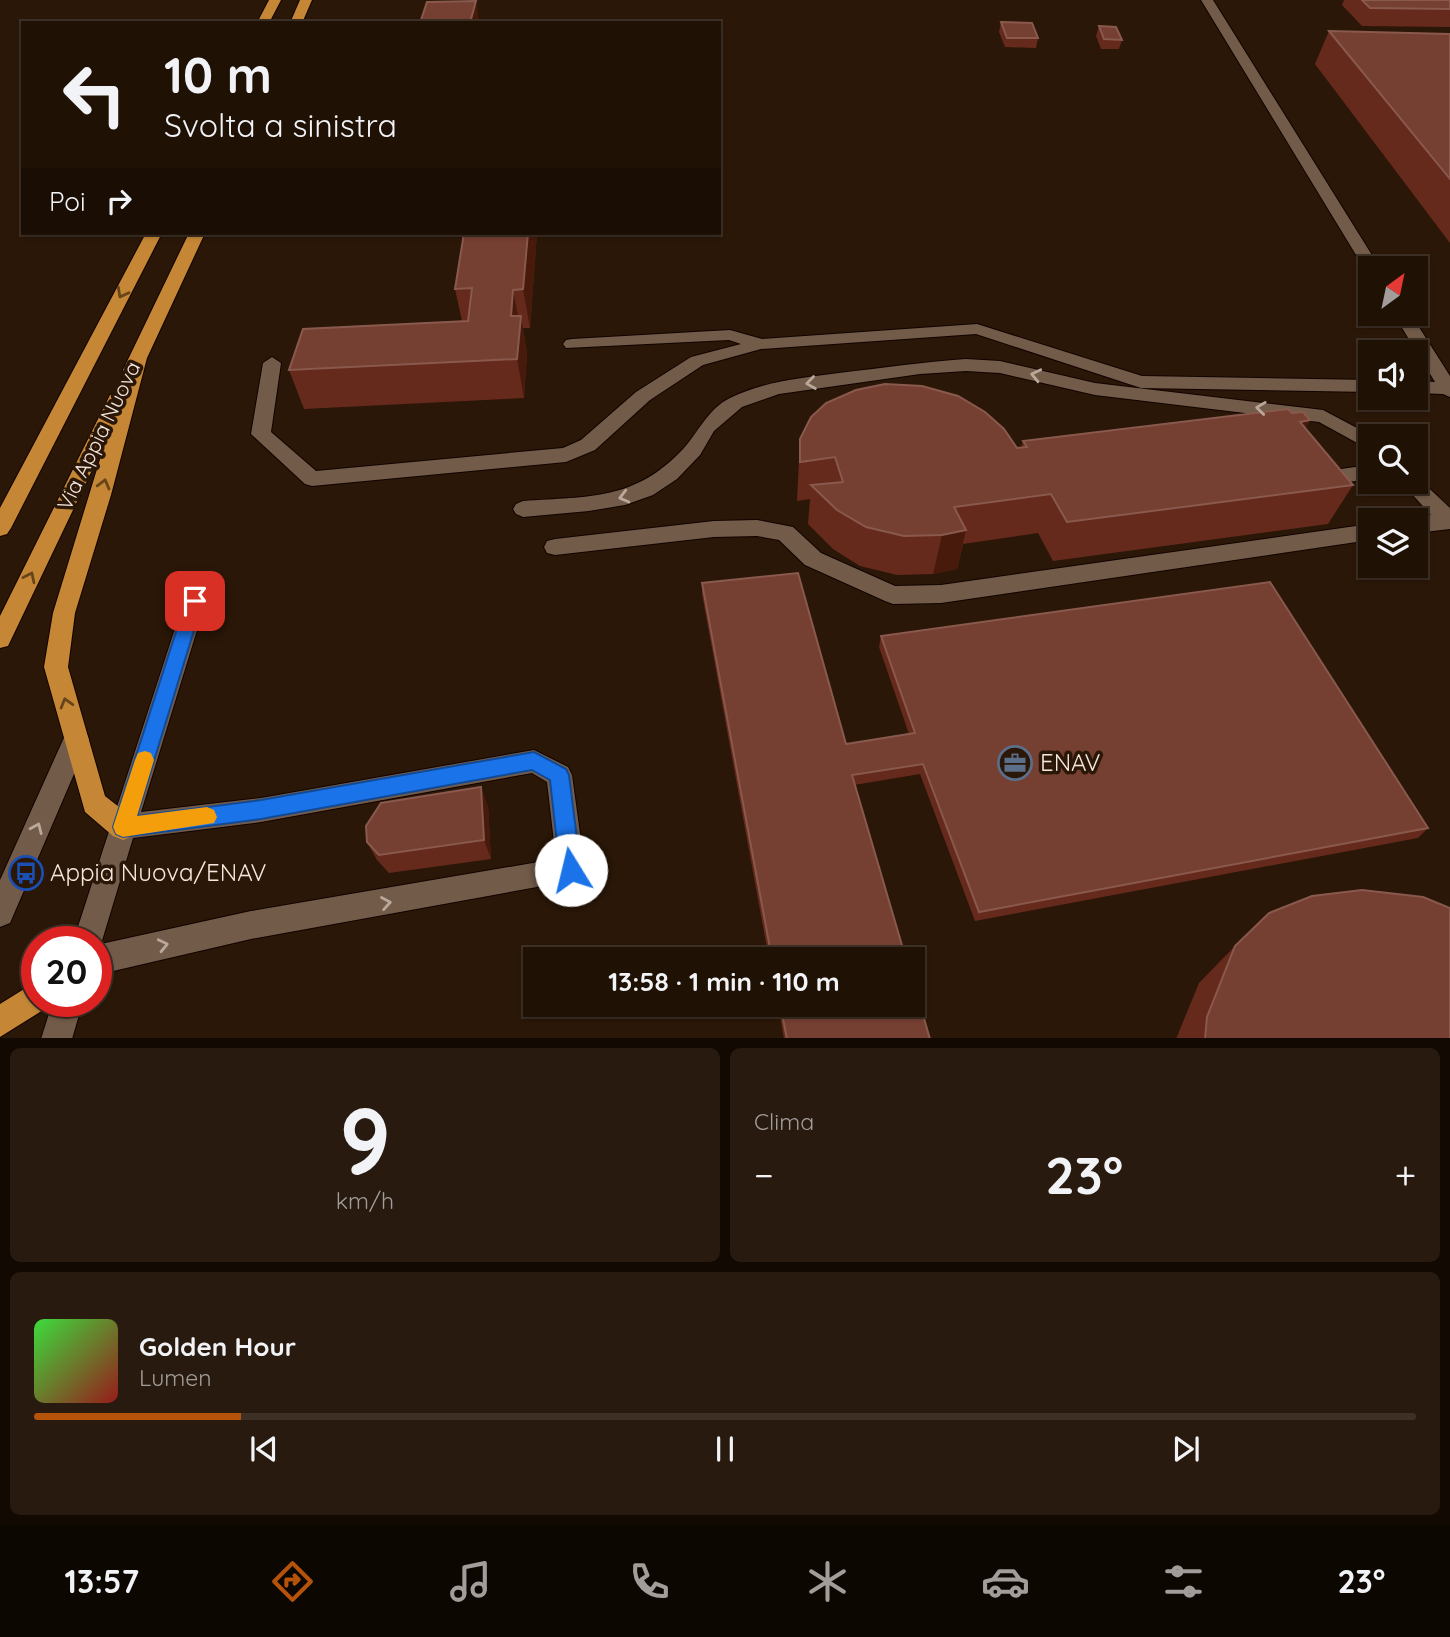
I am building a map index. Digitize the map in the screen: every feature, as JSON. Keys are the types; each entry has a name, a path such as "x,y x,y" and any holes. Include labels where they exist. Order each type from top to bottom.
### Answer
{"main road":[{"path":"265,21 275,0"},
{"path":"297,21 306,0"},
{"name":"Via Appia Nuova","path":"0,528 153,235"},
{"name":"Via Appia Nuova","path":"0,639 196,235"},
{"path":"123,827 94,803 56,667 57,644 71,586 101,495 138,358"},
{"path":"0,1023 21,1008"}],"street":[{"path":"1207,0 1365,256"},
{"path":"1409,326 1449,390"},
{"path":"272,363 261,434 312,479 566,455 588,445 643,396 697,360 762,344 977,329 1142,382 1358,386"},
{"path":"572,344 730,335 762,344"},
{"path":"523,509 589,504 625,498 646,490 670,474 693,450 708,427 735,403 776,388 920,368 966,365 1000,367 1095,389 1323,416 1358,436"},
{"path":"1428,388 1449,390"},
{"path":"1319,480 1358,474"},
{"path":"1423,494 1450,520"},
{"path":"1428,523 1450,520"},
{"path":"555,547 714,529 757,528 785,533 813,559 893,595 941,594 1358,534"},
{"path":"92,926 195,601"},
{"path":"0,913 76,739"},
{"path":"112,956 251,925 571,870 559,775 534,761 261,810 123,827"},
{"path":"56,1038 63,1017"}],"building":[{"path":"1362,0 1450,0 1450,9 1370,8"},
{"path":"476,1 471,21 421,21 427,2"},
{"path":"1001,22 1032,23 1038,38 1007,38"},
{"path":"1099,26 1116,27 1122,40 1104,39"},
{"path":"1329,31 1450,34 1450,179"},
{"path":"464,235 528,235 523,289 513,290 511,316 521,316 517,359 289,370 303,329 468,321 472,288 455,289"},
{"path":"885,384 922,386 958,396 985,412 1004,429 1017,448 1027,447 1023,441 1288,409 1292,413 1303,412 1310,420 1300,422 1353,485 1067,522 1051,494 954,507 966,530 942,535 904,536 866,527 837,510 811,485 843,482 835,457 800,462 800,439 811,417 826,403 856,390"},
{"path":"798,573 846,744 915,733 881,636 1270,582 1428,828 979,912 923,764 852,775 902,947 770,947 702,583"},
{"path":"481,787 484,840 379,855 367,842 366,826 381,803"},
{"path":"1362,890 1423,897 1450,908 1450,1038 1205,1038 1207,1017 1235,946 1269,913 1312,896"},
{"path":"783,1017 924,1017 930,1038 787,1038"}],"slow traffic":[{"path":"145,760 123,827 207,817"}],"place":[{"name":"ENAV","path":"1015,763"},
{"name":"Appia Nuova/ENAV","path":"26,873"}],"route":[{"path":"195,601 123,827 261,810 534,761 559,775 566,851 571,870"}]}
